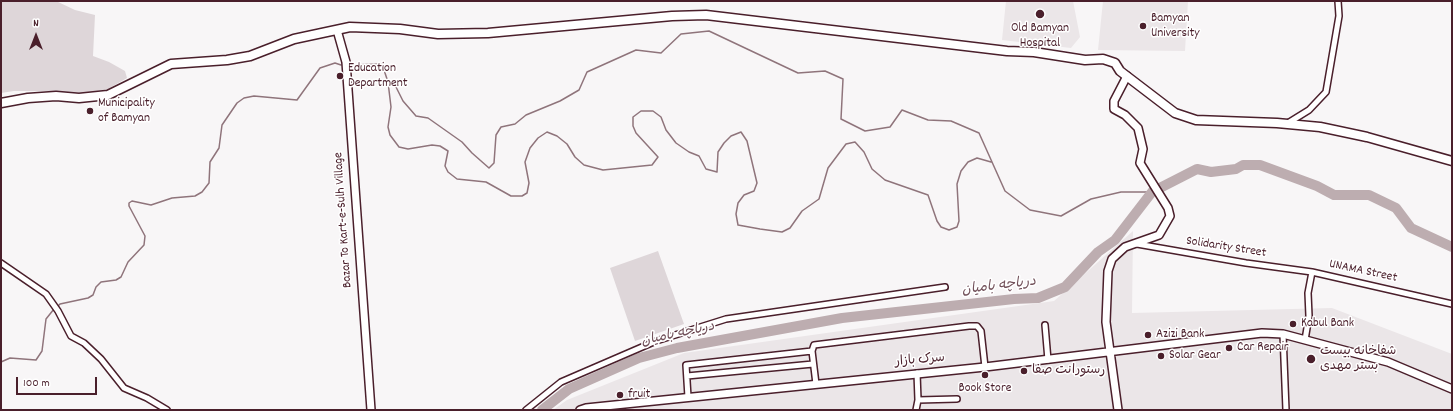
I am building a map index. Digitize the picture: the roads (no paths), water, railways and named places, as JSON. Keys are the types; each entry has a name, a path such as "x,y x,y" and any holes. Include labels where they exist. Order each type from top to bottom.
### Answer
{"main road":[{"path":"1,103 42,97 79,98 108,95 171,64 227,60 250,56 294,39 350,27 438,34 488,33 672,16 706,15 999,50 1034,52 1084,60 1103,59 1115,63 1127,76 1175,113 1196,120 1288,123 1320,127 1367,137 1452,162"},
{"name":"Bazar To Kart-e-Sulh Village","path":"336,30 346,62 371,410"},
{"path":"1118,410 1109,353 1106,322 1108,271 1112,259 1125,247 1159,236 1166,226 1170,216 1168,208 1164,204 1140,163 1143,150 1138,128 1125,115 1114,109 1114,101 1127,76"},
{"name":"سرک بازار","path":"580,410 586,408 688,397 1048,360 1262,333 1283,334 1388,362 1452,389"}],"street":[{"path":"1288,123 1309,110 1326,92 1339,16 1338,1"},
{"name":"Solidarity Street","path":"1137,244 1246,263 1312,272"},
{"path":"1,263 46,294 58,311 71,336 84,343 101,359 124,388 147,398 167,410"},
{"name":"UNAMA Street","path":"1306,340 1309,316 1308,293 1312,272 1452,304"},
{"path":"526,410 561,382 656,341 726,319 945,287"},
{"path":"1045,325 1048,360"},
{"path":"816,384 812,351 814,345 977,326 981,331 985,367"},
{"path":"1283,334 1286,410"},
{"path":"688,397 686,365 812,351"},
{"path":"687,376 813,364"},
{"path":"916,410 918,400 917,374"},
{"path":"918,400 957,399"}],"waterway":[{"path":"350,65 382,64 388,82 394,83 403,101 416,116 428,118 462,142 489,168 494,163 496,135 501,127 515,124 526,115 560,101 579,90 587,72 636,50 661,53 681,34 709,31 798,73 825,71 843,79 841,119 865,131 890,127 902,110 928,120 951,121 979,133 1005,191 1030,210 1061,216 1091,199 1121,192 1152,192"},
{"path":"57,307 60,304 88,298 93,295 96,287 101,282 116,280 121,277 128,262 144,245 145,236 129,206 129,203 132,201 151,205 172,198 195,196 202,192 209,183 210,162 219,148 222,125 237,103 244,98 254,96 297,100 320,68 335,63 341,65"},
{"path":"388,82 391,107 388,127 390,135 399,147 408,149 432,145 440,146 448,151 445,166 448,172 457,179 486,182 511,196 522,196 527,193 529,183 525,162 530,148 538,138 547,132 557,136 567,144 575,157 584,165 603,170 652,165 658,157 636,133 633,126 633,117 641,111 653,111 661,117 666,130 676,143 689,152 699,156 706,169 717,172 718,152 731,136 741,132 747,141 757,183 754,191 744,195 738,203 736,214 738,225 782,232 790,228 802,211 819,199 828,168 846,144 855,142 864,152 872,169 885,180 928,195 937,221 941,227 949,230 957,227 959,221 957,184 961,171 968,162 977,158 991,162"},
{"name":"دریاچه بامیان","path":"542,410 569,389 639,358 677,348 842,318 1014,299 1038,298 1065,287 1098,252 1115,240 1152,192 1197,169 1211,172 1236,169 1243,165 1260,165 1317,186 1334,195 1369,195 1396,208 1411,228 1452,247"},
{"path":"1,362 10,358 36,360 42,351 46,319 54,309"}],"place":[{"name":"Old Bamyan Hospital","path":"1040,14"},
{"name":"Bamyan University","path":"1143,26"},
{"name":"Education Department","path":"340,76"},
{"name":"Municipality of Bamyan","path":"90,111"},
{"name":"Kabul Bank","path":"1293,324"},
{"name":"Azizi Bank","path":"1148,335"},
{"name":"Car Repair","path":"1229,348"},
{"name":"Solar Gear","path":"1161,356"},
{"name":"شفاخانه بیست بستر مهدی","path":"1311,359"},
{"name":"رستورانت صفا","path":"1024,371"},
{"name":"Book Store","path":"985,375"},
{"name":"fruit","path":"620,395"}]}
